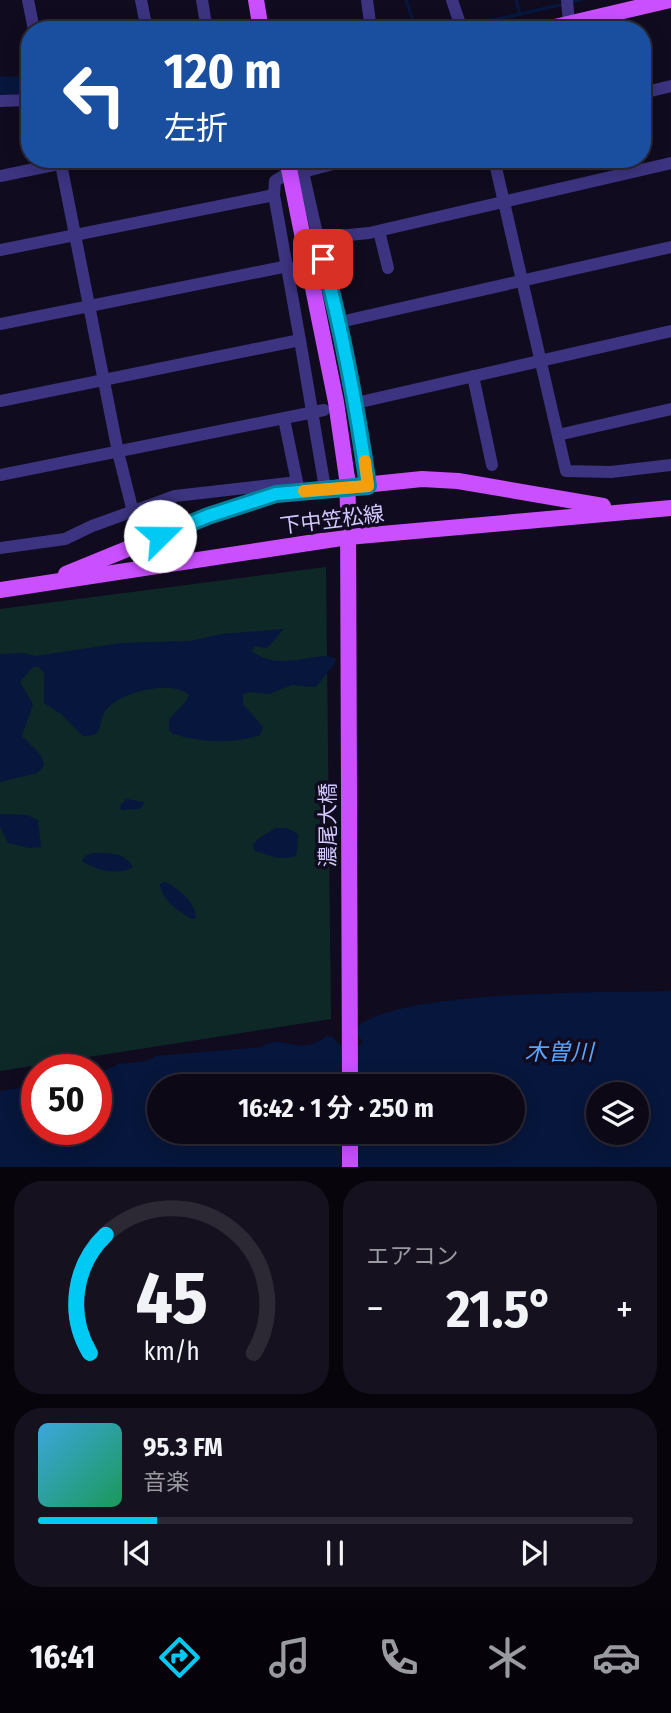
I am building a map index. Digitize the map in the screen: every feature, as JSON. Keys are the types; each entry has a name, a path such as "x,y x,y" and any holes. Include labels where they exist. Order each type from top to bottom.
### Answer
{"main road":[{"path":"256,0 260,21"},
{"path":"576,21 633,4 670,0"},
{"name":"濃尾大橋","path":"293,168 336,402 348,508 350,1074"},
{"path":"41,584 219,513 276,494 422,479 458,481 590,506 651,509"},
{"name":"下中笠松線","path":"0,590 348,537 671,508"},
{"path":"350,1144 350,1167"}],"street":[{"path":"28,0 32,21"},
{"path":"141,0 145,21"},
{"path":"202,0 206,21"},
{"path":"368,0 370,21"},
{"path":"452,0 459,21"},
{"path":"567,0 569,21"},
{"path":"651,91 671,86"},
{"path":"0,101 21,100"},
{"path":"651,168 671,163"},
{"path":"0,176 35,168"},
{"path":"62,168 103,380 132,512"},
{"path":"325,488 318,411 300,340 274,195 275,181 293,168 318,238 340,322 356,403 368,486"},
{"path":"496,168 566,471 611,472 671,465"},
{"path":"318,238 379,231 650,168"},
{"path":"0,250 274,195"},
{"path":"379,231 388,268"},
{"path":"340,322 671,247"},
{"path":"0,324 288,266"},
{"path":"356,403 671,331"},
{"path":"0,401 300,340"},
{"path":"472,376 492,465"},
{"path":"558,435 671,409"},
{"path":"0,475 318,411"},
{"path":"0,548 65,539 92,526 175,496 297,482 284,419"}],"green space":[{"path":"326,567 331,1019 108,1054 21,1054 21,1068 0,1071 0,609"}],"water":[{"path":"284,629 267,648 254,646 252,651 270,660 289,661 329,656 336,659 335,663 316,687 292,685 269,694 243,694 243,704 263,727 260,735 239,740 194,739 173,734 169,730 169,719 189,695 171,688 146,690 122,698 106,710 95,735 83,736 61,714 44,703 44,673 38,666 32,668 20,682 33,704 22,736 41,755 44,766 37,773 0,782 0,654 23,653 36,656 121,643 190,641 222,634"},
{"path":"126,799 144,802 143,806 139,809 121,810 120,806"},
{"path":"0,814 27,815 38,820 41,847 29,848 8,843 0,827"},
{"path":"276,828 287,828 298,834 297,853 294,857 278,858 255,851 253,845 259,838"},
{"path":"93,853 121,856 133,867 121,871 107,871 82,861 85,856"},
{"path":"165,882 185,896 193,906 196,918 182,913 167,900 160,884"},
{"name":"木曽川","path":"671,991 671,1167 0,1167 0,1091 21,1088 21,1145 112,1145 112,1067 119,1064 147,1061 155,1056 262,1047 276,1042 307,1045 327,1036 333,1037 341,1047 360,1046 363,1041 355,1033 355,1028 379,1015 414,1006 457,1000 554,993"}],"waterway":[{"path":"406,0 413,21"},
{"path":"516,0 520,14"},
{"path":"571,2 581,0"},
{"path":"490,21 560,5"},
{"path":"0,82 21,82"},
{"path":"0,88 21,88"}],"slow traffic":[{"path":"304,491 368,486 365,461"}],"route":[{"path":"160,536 208,516 276,494 368,486 356,403 340,322 323,259"}]}
